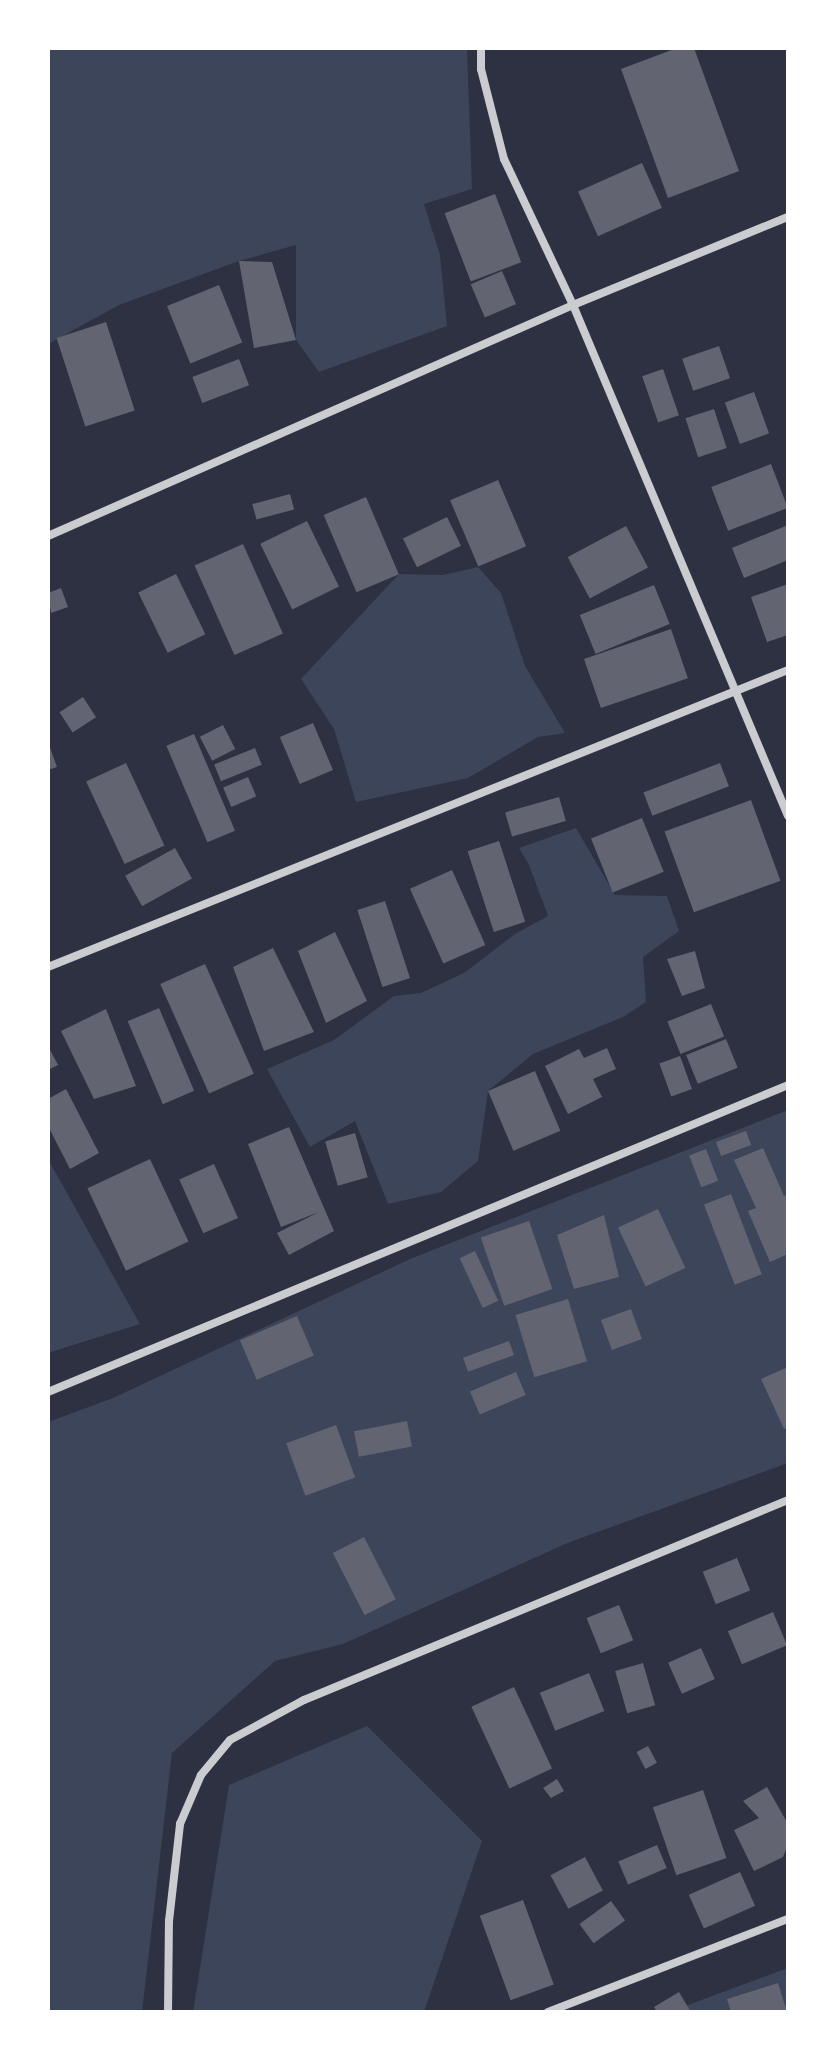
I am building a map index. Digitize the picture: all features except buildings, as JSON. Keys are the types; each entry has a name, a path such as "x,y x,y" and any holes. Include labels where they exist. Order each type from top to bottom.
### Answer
{"street":[{"path":"481,48 481,69 504,159 573,305 788,816"},
{"path":"48,536 573,305 788,217"},
{"path":"48,967 735,694 788,670"},
{"path":"48,1392 788,1085"},
{"path":"168,2012 169,1921 180,1824 201,1775 230,1740 304,1700 788,1500"},
{"path":"548,2012 788,1919"}],"shaded area":[{"path":"48,48 467,48 472,189 424,204 440,255 447,326 319,372 296,340 296,245 239,261 119,305 48,344"},
{"path":"478,567 501,593 525,666 565,733 538,737 468,778 356,802 334,729 301,679 399,574 443,575"},
{"path":"576,828 615,895 667,896 679,931 643,957 646,1002 623,1017 533,1054 488,1091 478,1161 441,1192 388,1204 355,1121 310,1147 267,1069 334,1040 394,996 421,993 464,973 515,934 548,916 529,865 519,848"},
{"path":"788,1110 788,1463 570,1542 343,1644 275,1661 172,1753 142,2012 48,2012 48,1422 113,1398 410,1259"},
{"path":"48,1159 140,1324 48,1353"},
{"path":"367,1726 482,1841 424,2012 193,2012 229,1785"},
{"path":"788,1968 788,2012 669,2012"}]}
